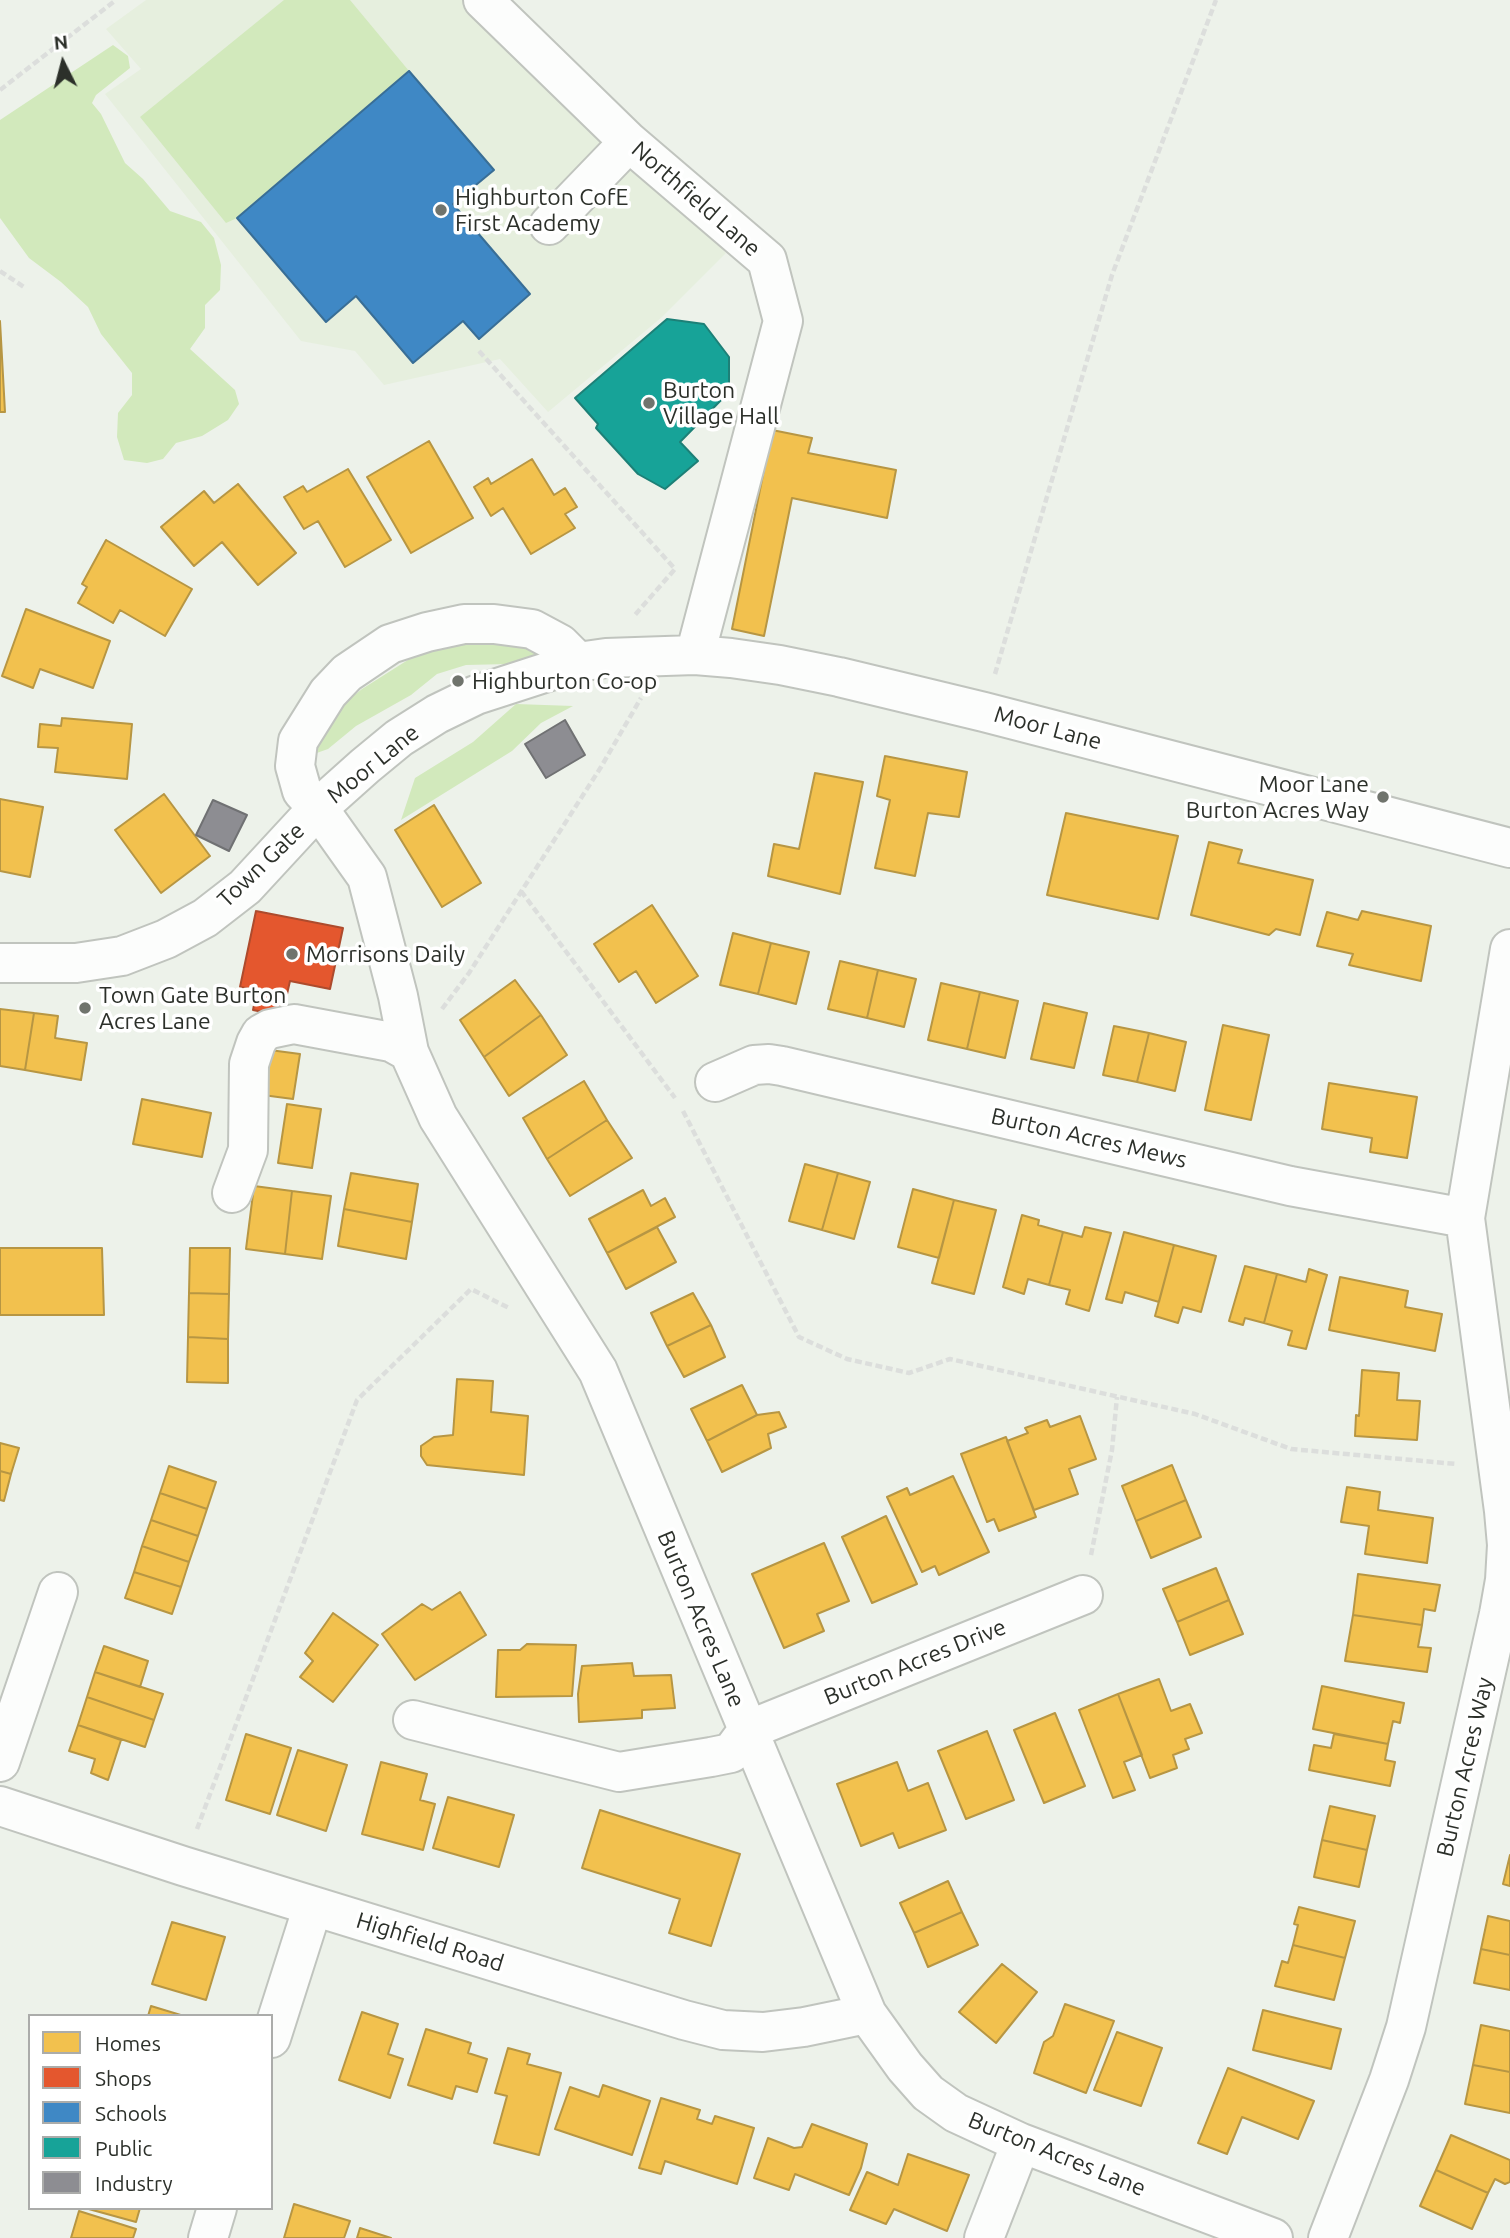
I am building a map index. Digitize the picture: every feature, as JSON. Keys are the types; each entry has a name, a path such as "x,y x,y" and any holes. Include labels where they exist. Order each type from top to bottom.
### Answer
{"street":[{"name":"Northfield Lane","path":"483,0 629,142 767,260 783,321 681,655"},
{"path":"549,225 629,142"},
{"name":"Moor Lane","path":"592,660 532,629 494,624 464,624 426,632 390,644 347,673 328,693 298,741 295,766 302,791 318,808 399,738 437,714 476,695 592,660 681,655 780,665 984,712 1510,848"},
{"name":"Town Gate","path":"0,963 76,963 122,956 166,939 205,918 245,887 318,808"},
{"name":"Burton Acres Lane","path":"318,808 367,877 398,996 409,1052 438,1116 598,1371 867,2014 905,2067 928,2093 956,2113 1021,2143 1273,2238"},
{"name":"Burton Acres Way","path":"1328,2238 1389,2080 1406,2027 1505,1580 1507,1545 1499,1468 1465,1218 1510,949"},
{"path":"232,1193 248,1150 249,1063 261,1034 270,1029 295,1024 345,1035 391,1041 409,1052"},
{"name":"Burton Acres Mews","path":"715,1082 754,1066 782,1066 1290,1186 1465,1218"},
{"path":"0,1762 58,1592"},
{"name":"Burton Acres Drive","path":"748,1730 1083,1595"},
{"path":"413,1720 619,1772 731,1753 748,1730"},
{"name":"Highfield Road","path":"0,1806 183,1866 723,2030 763,2032 867,2014"},
{"path":"273,2032 313,1906"},
{"path":"984,2238 1021,2143"},
{"path":"208,2238 217,2210"}],"path":[{"path":"0,90 116,0"},
{"path":"984,712 1112,275 1216,0"},
{"path":"0,271 24,287"},
{"path":"479,351 675,569 592,660"},
{"path":"409,1052 469,973 601,767 681,655"},
{"path":"521,891 679,1103 799,1337 847,1359 909,1373 950,1359 1195,1414 1291,1449 1499,1468"},
{"path":"183,1866 357,1400 471,1289 516,1312"},
{"path":"1083,1595 1112,1450 1117,1397"}],"shaded area":[{"name":"Highburton CofE First Academy","path":"146,0 463,0 504,45 658,183 726,253 662,317 548,412 500,359 384,385 355,351 301,341 105,94 141,69 106,29"}],"green space":[{"path":"284,0 350,0 409,71 237,218 226,223 140,117"},
{"path":"113,45 128,56 130,68 96,95 92,103 101,114 125,163 143,179 170,211 201,222 214,238 221,265 220,290 205,305 205,328 190,349 235,390 239,404 228,420 202,436 176,443 163,459 147,463 124,460 117,437 118,413 132,395 132,373 101,334 88,307 29,258 0,218 0,120"},
{"path":"470,636 550,650 533,659 509,664 466,665 437,674 411,695 356,726 328,749 311,755 338,708 362,689 441,639"},
{"path":"516,704 573,706 541,723 512,751 401,820 415,778 473,742"}],"building: Homes":[{"path":"0,321 5,412 0,412"},
{"path":"772,430 812,438 808,453 896,470 887,518 792,498 764,636 732,629"},
{"path":"429,441 473,518 411,553 367,477"},
{"path":"532,459 554,495 565,488 577,507 565,514 575,528 531,554 503,508 491,516 474,487 488,478 491,484"},
{"path":"348,469 391,540 345,567 318,521 304,529 284,497 303,486 307,492"},
{"path":"238,484 296,553 258,585 222,542 194,566 161,527 204,491 214,503"},
{"path":"106,540 192,589 165,636 120,610 113,623 78,603 87,587 82,584"},
{"path":"26,609 110,641 93,688 40,669 33,688 2,676"},
{"path":"62,718 132,724 127,779 55,772 58,748 38,747 40,724 61,726"},
{"path":"885,756 967,772 959,817 928,813 915,876 875,868 890,800 877,796"},
{"path":"815,773 863,782 840,894 768,876 774,844 799,849"},
{"path":"164,794 210,856 161,893 115,830"},
{"path":"0,799 43,807 30,877 0,871"},
{"path":"434,805 481,883 442,907 395,830"},
{"path":"1066,813 1178,836 1158,919 1047,895"},
{"path":"1209,842 1242,850 1238,863 1313,880 1300,935 1276,929 1269,935 1191,915"},
{"path":"652,905 698,976 656,1003 636,971 619,982 594,944"},
{"path":"1362,911 1431,926 1421,981 1349,965 1353,954 1317,946 1327,912 1358,920"},
{"path":"733,933 771,943 758,994 720,985"},
{"path":"771,943 809,952 796,1004 758,994"},
{"path":"840,961 878,970 867,1018 828,1009"},
{"path":"878,970 916,979 904,1027 867,1018"},
{"path":"515,980 541,1015 484,1057 460,1020"},
{"path":"941,983 980,992 967,1049 928,1040"},
{"path":"980,992 1018,1001 1005,1058 967,1049"},
{"path":"1044,1003 1087,1013 1074,1068 1031,1059"},
{"path":"0,1009 34,1013 25,1070 0,1066"},
{"path":"34,1013 58,1016 55,1038 87,1043 81,1080 25,1070"},
{"path":"541,1015 567,1055 509,1096 484,1057"},
{"path":"1223,1025 1269,1035 1251,1120 1205,1110"},
{"path":"1114,1026 1149,1033 1137,1082 1103,1075"},
{"path":"1149,1033 1186,1042 1175,1091 1137,1082"},
{"path":"262,1049 300,1054 293,1099 255,1094"},
{"path":"584,1081 607,1120 547,1159 523,1118"},
{"path":"1329,1083 1417,1097 1407,1158 1370,1152 1372,1138 1322,1129"},
{"path":"142,1099 211,1113 202,1157 133,1144"},
{"path":"287,1104 321,1109 312,1168 278,1163"},
{"path":"607,1120 632,1158 570,1196 547,1159"},
{"path":"805,1164 838,1173 822,1230 789,1221"},
{"path":"351,1173 418,1184 412,1222 344,1209"},
{"path":"838,1173 870,1182 854,1239 822,1230"},
{"path":"254,1186 292,1191 285,1254 246,1249"},
{"path":"913,1189 954,1200 939,1258 898,1247"},
{"path":"643,1190 651,1206 665,1198 675,1217 607,1253 589,1219"},
{"path":"292,1191 331,1196 322,1259 285,1254"},
{"path":"954,1200 996,1210 974,1294 932,1283"},
{"path":"344,1209 412,1222 406,1259 338,1246"},
{"path":"1022,1215 1039,1220 1038,1225 1063,1232 1049,1285 1028,1279 1024,1294 1003,1287"},
{"path":"657,1227 676,1262 626,1289 607,1253"},
{"path":"1085,1227 1111,1233 1089,1311 1066,1304 1070,1290 1049,1285 1063,1232 1082,1237"},
{"path":"1124,1232 1174,1245 1159,1302 1125,1292 1122,1303 1106,1299"},
{"path":"1174,1245 1216,1256 1201,1312 1183,1307 1178,1323 1155,1316"},
{"path":"0,1248 102,1248 104,1315 0,1315"},
{"path":"190,1248 230,1248 229,1294 189,1293"},
{"path":"1245,1266 1277,1274 1264,1323 1245,1318 1243,1325 1229,1321"},
{"path":"1309,1269 1327,1275 1306,1349 1288,1345 1292,1331 1264,1323 1277,1274 1306,1282"},
{"path":"1340,1277 1408,1291 1405,1307 1442,1314 1435,1351 1329,1330"},
{"path":"189,1293 229,1294 228,1339 188,1337"},
{"path":"693,1293 711,1325 667,1346 651,1313"},
{"path":"711,1325 725,1357 684,1377 667,1346"},
{"path":"188,1337 228,1339 228,1383 187,1382"},
{"path":"1362,1370 1399,1373 1397,1400 1420,1401 1417,1440 1355,1436"},
{"path":"457,1379 493,1381 491,1412 528,1416 524,1475 427,1465 421,1456 421,1446 434,1437 453,1435"},
{"path":"742,1385 757,1415 707,1441 691,1409"},
{"path":"779,1412 786,1427 768,1434 771,1448 722,1472 707,1441 757,1415"},
{"path":"1080,1416 1096,1459 1069,1469 1078,1494 1034,1510 1007,1441 1028,1433 1025,1428 1047,1420 1050,1427"},
{"path":"1006,1437 1036,1517 999,1531 994,1519 987,1522 961,1454"},
{"path":"0,1443 19,1448 11,1474 0,1471"},
{"path":"1172,1465 1186,1500 1136,1521 1122,1486"},
{"path":"169,1466 216,1482 207,1509 160,1493"},
{"path":"0,1471 11,1474 4,1501 0,1500"},
{"path":"953,1476 989,1552 939,1575 935,1566 922,1572 887,1497 907,1488 910,1495"},
{"path":"1347,1487 1380,1492 1378,1510 1433,1518 1427,1563 1365,1554 1369,1526 1341,1522"},
{"path":"160,1493 207,1509 198,1536 151,1520"},
{"path":"1186,1500 1201,1537 1151,1558 1136,1521"},
{"path":"886,1516 917,1584 872,1603 842,1537"},
{"path":"151,1520 198,1536 189,1562 142,1546"},
{"path":"824,1543 849,1601 817,1614 824,1631 784,1648 752,1574"},
{"path":"142,1546 189,1562 181,1587 134,1572"},
{"path":"1216,1568 1229,1600 1177,1622 1163,1589"},
{"path":"134,1572 181,1587 172,1614 125,1598"},
{"path":"1358,1574 1440,1585 1435,1611 1424,1609 1422,1625 1353,1615"},
{"path":"460,1592 486,1635 415,1680 382,1634 422,1604 432,1610"},
{"path":"1229,1600 1243,1634 1190,1655 1177,1622"},
{"path":"333,1613 378,1645 333,1702 300,1677 313,1661 305,1653"},
{"path":"1353,1615 1422,1625 1418,1647 1431,1648 1427,1672 1345,1661"},
{"path":"527,1644 576,1645 572,1696 496,1697 498,1650 520,1650"},
{"path":"104,1646 148,1661 140,1687 95,1672"},
{"path":"632,1663 634,1676 671,1675 675,1708 642,1710 642,1718 579,1722 578,1694 582,1666"},
{"path":"95,1672 163,1694 154,1720 87,1697"},
{"path":"1159,1679 1171,1711 1190,1704 1202,1733 1185,1739 1189,1749 1173,1755 1177,1768 1150,1778 1118,1694"},
{"path":"1322,1686 1404,1703 1400,1723 1393,1721 1388,1744 1313,1729"},
{"path":"1118,1694 1142,1755 1124,1762 1135,1790 1113,1798 1079,1710"},
{"path":"87,1697 154,1720 145,1747 78,1725"},
{"path":"1055,1713 1085,1786 1044,1803 1014,1730"},
{"path":"78,1725 121,1740 108,1780 91,1773 95,1759 69,1751"},
{"path":"987,1731 1014,1800 966,1819 938,1751"},
{"path":"246,1734 291,1748 270,1814 226,1800"},
{"path":"1334,1734 1388,1744 1385,1760 1395,1762 1390,1786 1309,1770 1314,1745 1331,1748"},
{"path":"298,1750 347,1765 326,1831 277,1815"},
{"path":"381,1762 427,1774 420,1800 435,1804 423,1850 362,1834"},
{"path":"897,1762 908,1791 928,1783 946,1830 899,1848 893,1833 861,1846 837,1784"},
{"path":"448,1797 514,1815 499,1867 433,1848"},
{"path":"1330,1806 1375,1816 1367,1850 1322,1840"},
{"path":"600,1810 740,1854 711,1946 669,1933 680,1899 582,1868"},
{"path":"1322,1840 1367,1850 1359,1887 1314,1877"},
{"path":"1510,1855 1510,1886 1503,1884"},
{"path":"948,1881 962,1912 914,1933 900,1903"},
{"path":"1299,1907 1355,1921 1345,1958 1293,1945 1298,1925 1294,1924"},
{"path":"962,1912 978,1945 928,1967 914,1933"},
{"path":"1488,1916 1510,1921 1510,1955 1481,1949"},
{"path":"172,1922 225,1937 206,2000 152,1984"},
{"path":"1293,1945 1345,1958 1334,2000 1275,1986 1282,1961 1288,1963"},
{"path":"1481,1949 1510,1955 1510,1990 1474,1983"},
{"path":"1002,1964 1037,1992 996,2043 959,2012"},
{"path":"1065,2004 1114,2021 1086,2093 1034,2073 1044,2042 1053,2036"},
{"path":"151,2006 177,2014 149,2014"},
{"path":"1263,2010 1341,2029 1331,2069 1253,2050"},
{"path":"362,2012 398,2024 388,2054 403,2059 390,2098 339,2080"},
{"path":"1481,2025 1510,2031 1510,2072 1473,2065"},
{"path":"426,2029 471,2043 468,2053 487,2059 477,2092 456,2086 452,2099 408,2085"},
{"path":"1117,2032 1162,2048 1141,2106 1094,2090"},
{"path":"508,2048 530,2054 527,2064 561,2073 539,2155 494,2143 507,2096 495,2093"},
{"path":"1473,2065 1510,2072 1510,2113 1465,2104"},
{"path":"1228,2068 1314,2101 1298,2139 1242,2117 1227,2154 1198,2143"},
{"path":"603,2085 650,2101 632,2155 555,2129 570,2087 599,2097"},
{"path":"661,2098 700,2110 697,2119 712,2124 715,2116 754,2128 737,2184 665,2161 661,2174 639,2168"},
{"path":"812,2124 867,2144 861,2168 849,2195 795,2174 789,2190 754,2178 768,2138 794,2148 802,2147"},
{"path":"1451,2135 1510,2160 1510,2182 1505,2184 1495,2179 1488,2193 1436,2170"},
{"path":"908,2154 969,2175 947,2231 894,2209 886,2224 850,2210 867,2172 898,2185"},
{"path":"1436,2170 1488,2193 1472,2229 1420,2206"},
{"path":"294,2204 350,2221 344,2238 284,2238"},
{"path":"92,2210 139,2210 136,2222"},
{"path":"79,2211 136,2229 133,2238 71,2238"},
{"path":"360,2228 391,2238 357,2238"}],"building: Shops":[{"name":"Morrisons Daily","path":"256,911 343,928 330,989 290,981 282,1016 253,1010 257,990 240,987"}],"building: Schools":[{"name":"Highburton CofE First Academy","path":"409,71 494,170 453,204 530,294 479,339 463,321 413,363 356,296 326,322 237,218"}],"building: Public":[{"name":"Burton Village Hall","path":"667,319 704,324 729,357 729,392 680,442 698,461 665,489 638,474 596,428 598,424 575,398"}],"building: Industry":[{"path":"565,720 585,755 546,778 525,744"},
{"path":"213,800 247,815 229,851 196,835"}],"place":[{"name":"Highburton CofE First Academy","path":"441,210"},
{"name":"Burton Village Hall","path":"649,403"},
{"name":"Highburton Co-op","path":"458,681"},
{"name":"Moor Lane Burton Acres Way","path":"1383,797"},
{"name":"Morrisons Daily","path":"292,954"},
{"name":"Town Gate Burton Acres Lane","path":"85,1008"}]}
